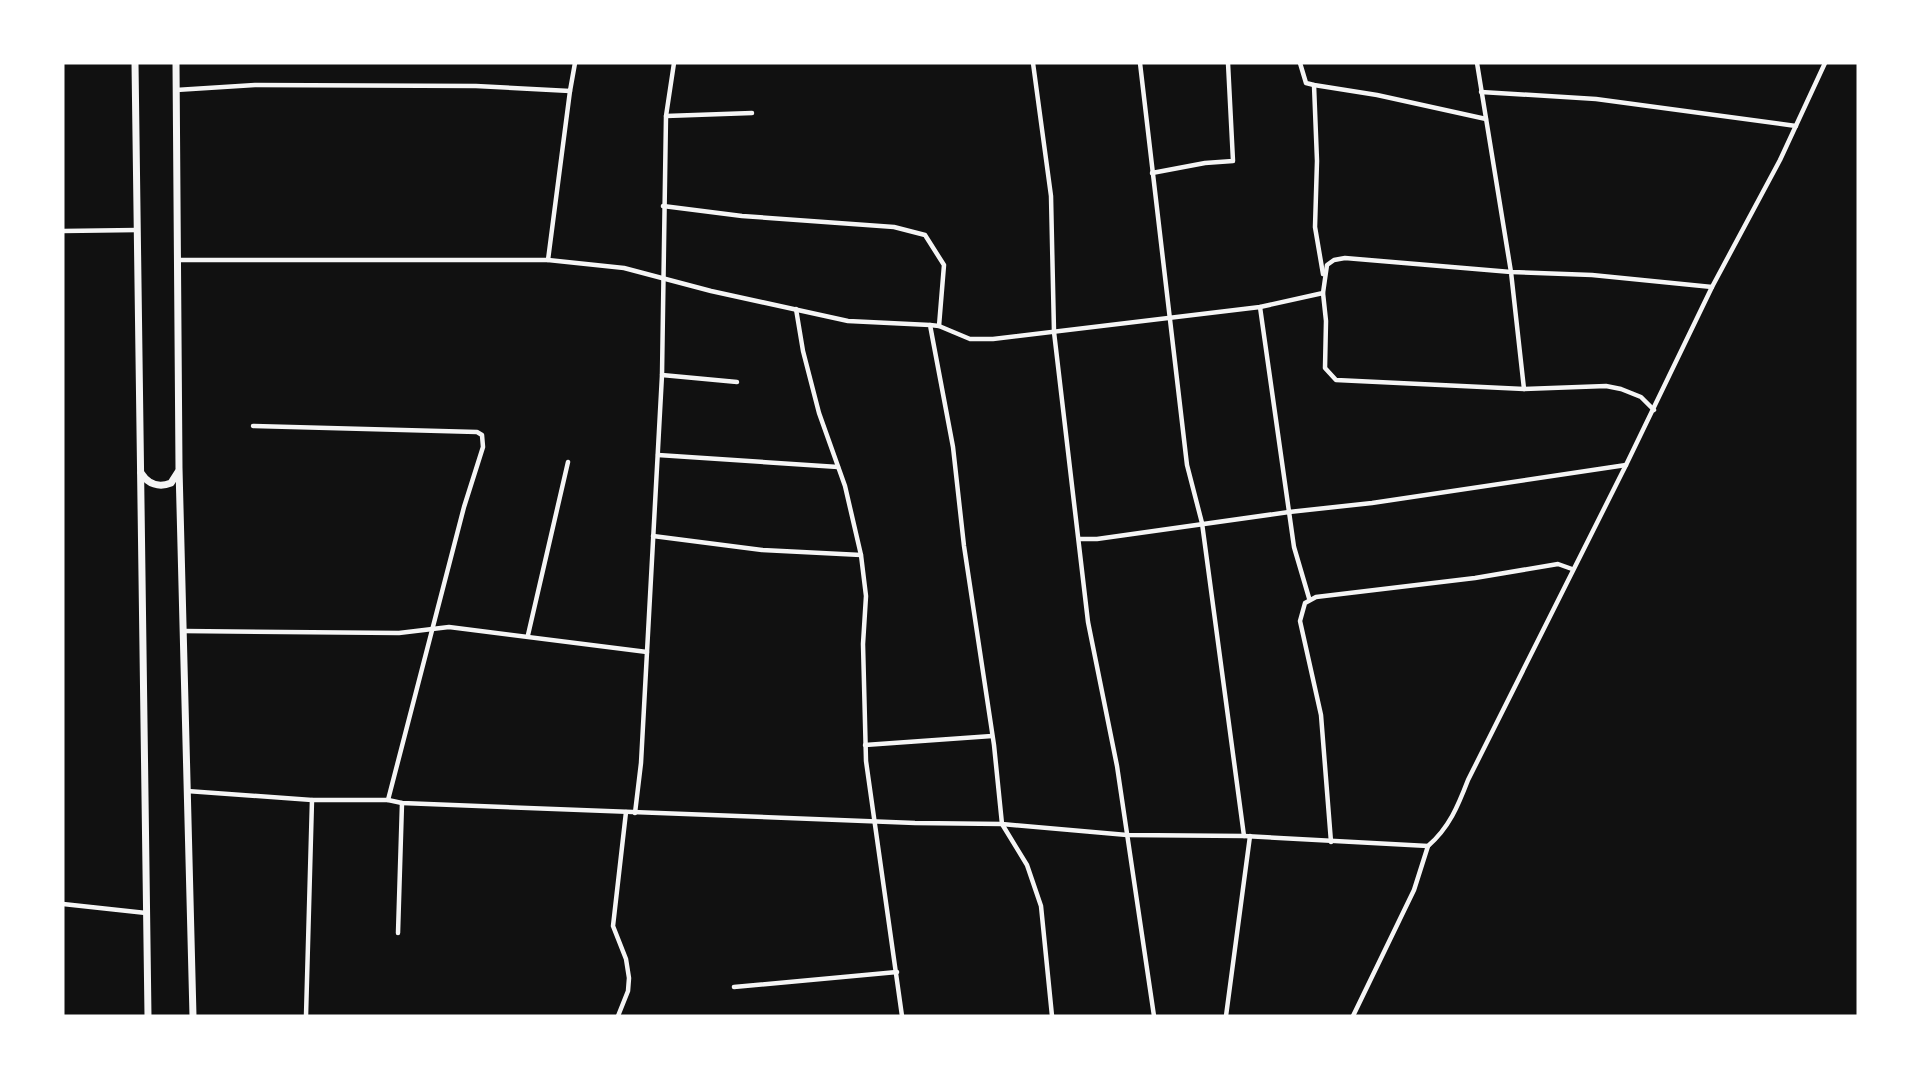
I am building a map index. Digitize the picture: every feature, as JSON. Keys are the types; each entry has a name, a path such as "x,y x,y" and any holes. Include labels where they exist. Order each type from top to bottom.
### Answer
{"highway":[{"path":"135,63 148,1016"},
{"path":"176,63 179,468 193,1016"},
{"path":"140,470 149,482 159,485 171,483 179,468"}],"street":[{"path":"548,260 575,63"},
{"path":"635,813 642,740 662,375 666,116 674,63"},
{"path":"1033,63 1051,196 1054,332 1088,622 1127,835 1154,1016"},
{"path":"1140,63 1187,465 1202,523 1247,836 1226,1016"},
{"path":"1152,173 1205,163 1233,161 1228,63"},
{"path":"1300,63 1306,82 1314,86 1377,95 1486,119"},
{"path":"1477,63 1511,273 1524,389"},
{"path":"1353,1016 1414,890 1428,846 1438,837 1454,815 1468,780 1572,569 1654,410 1712,287 1796,126 1826,63"},
{"path":"176,90 255,85 476,86 570,91"},
{"path":"1314,86 1317,161 1315,227 1323,278 1326,321 1325,368 1336,380 1524,389 1606,386 1641,397 1654,410"},
{"path":"1481,92 1596,99 1796,126"},
{"path":"666,116 752,113"},
{"path":"663,206 764,218 894,227 925,235 944,265 939,326"},
{"path":"63,231 137,230"},
{"path":"1323,278 1327,265 1334,260 1345,258 1511,273 1592,275 1712,287"},
{"path":"177,260 548,260 602,264 662,276 711,291 848,321 939,326 970,339 993,339 1170,319 1260,307 1323,293"},
{"path":"1260,307 1294,547 1309,598 1302,610 1300,621 1321,715 1331,842"},
{"path":"796,309 803,351 838,467 861,555 866,596 862,644 865,745 902,1016"},
{"path":"930,325 953,447 963,546 992,736 1002,825 1026,865 1041,906 1052,1016"},
{"path":"662,375 737,382"},
{"path":"253,426 477,432 483,435 483,447 464,507 448,576 388,800"},
{"path":"658,455 838,467"},
{"path":"528,635 568,462"},
{"path":"1079,539 1098,539 1202,523 1372,503 1626,465"},
{"path":"653,536 762,550 861,555"},
{"path":"1309,598 1475,578 1558,564 1572,569"},
{"path":"183,631 399,633 449,627 528,635 647,652"},
{"path":"865,745 992,736"},
{"path":"187,791 312,800 388,800 402,803 635,813 1002,825 1127,835 1247,836 1428,846"},
{"path":"306,1016 312,800"},
{"path":"398,933 402,803"},
{"path":"618,1016 628,991 629,978 626,959 613,926 626,812"},
{"path":"63,904 146,913"},
{"path":"734,987 897,972"}]}
